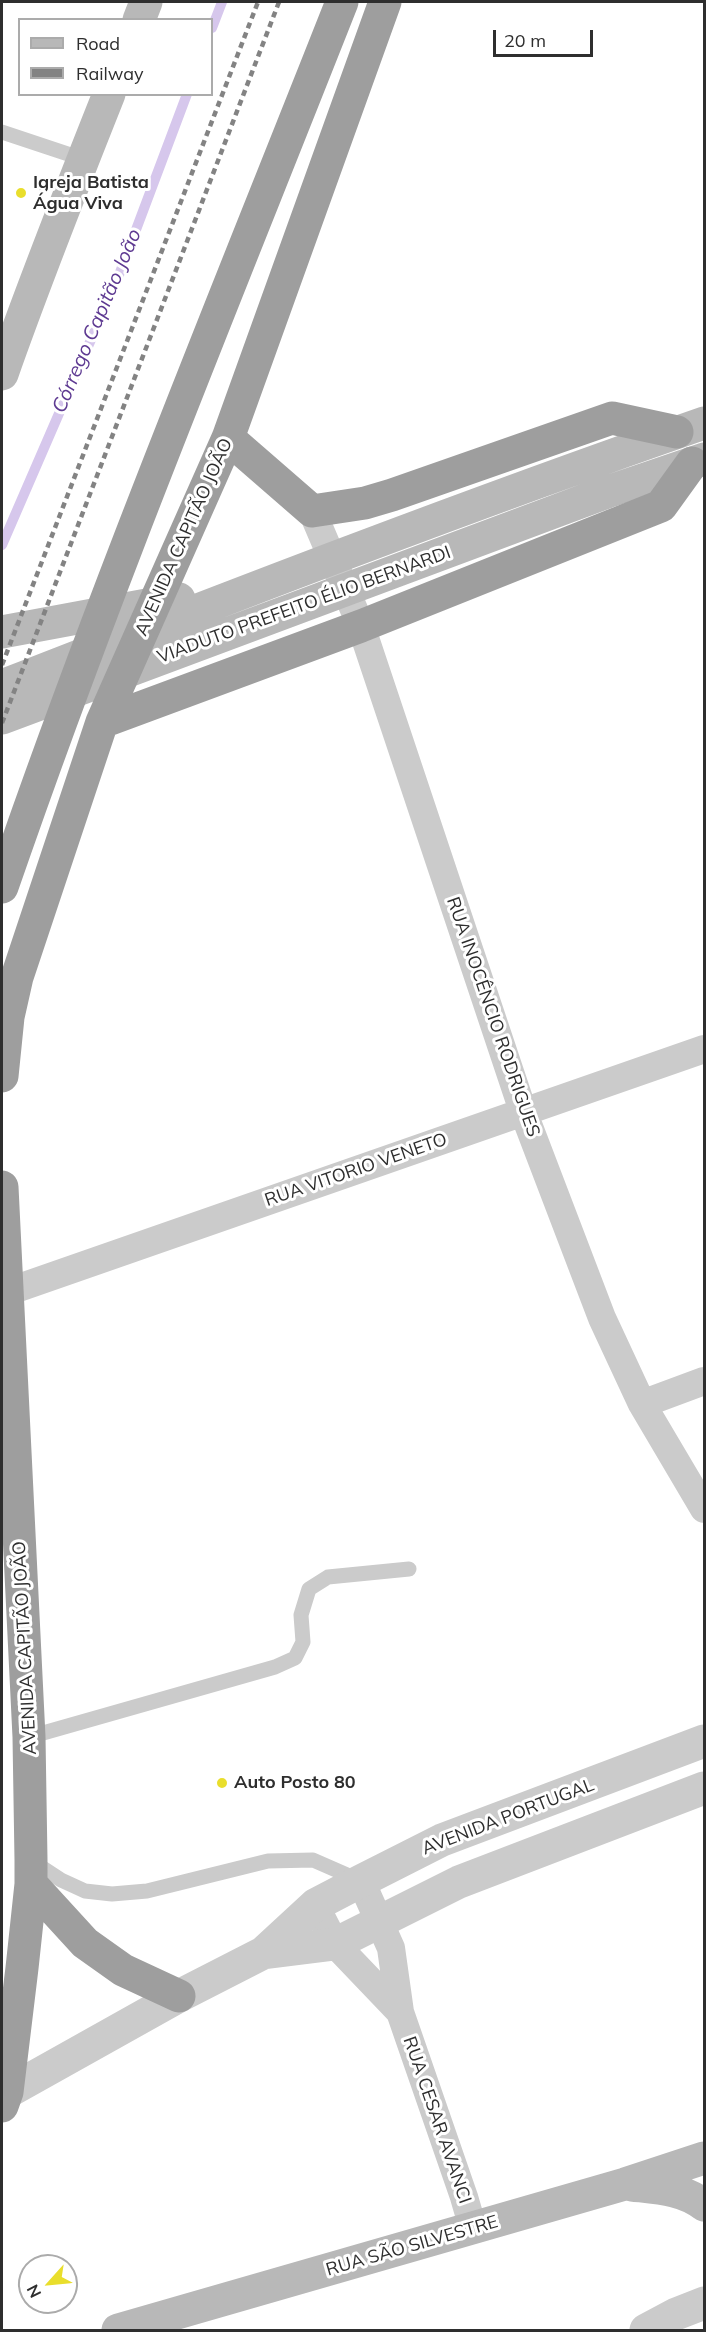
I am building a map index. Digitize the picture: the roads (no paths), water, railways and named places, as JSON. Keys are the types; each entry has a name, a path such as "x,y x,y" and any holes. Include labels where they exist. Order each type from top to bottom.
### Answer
{"highway":[{"path":"2,887 35,791 117,573 342,2"},
{"name":"AVENIDA CAPITÃO JOÃO","path":"2,1076 8,1017 17,977 102,722 228,438 385,2"},
{"path":"228,438 312,511 365,503 392,495 612,418 691,428"},
{"path":"102,722 362,626 661,506 698,461"},
{"name":"AVENIDA CAPITÃO JOÃO","path":"2,1187 29,1737 31,1872 3,2098"},
{"path":"31,1872 85,1943 123,1970 179,1996"}],"main road":[{"path":"140,18 146,2"},
{"path":"2,374 46,250 66,206 108,96"},
{"name":"VIADUTO PREFEITO ÉLIO BERNARDI","path":"2,686 267,583 591,462 691,428"},
{"name":"VIADUTO PREFEITO ÉLIO BERNARDI","path":"2,718 607,492 698,461"},
{"path":"2,632 267,583"},
{"name":"RUA SÃO SILVESTRE","path":"118,2331 625,2184 705,2158"},
{"path":"625,2184 662,2188 698,2200 705,2166"}],"street":[{"name":"RUA INOCÊNCIO RODRIGUES","path":"312,511 362,626 523,1111 602,1318 642,1404 705,1509"},
{"name":"RUA VITORIO VENETO","path":"7,1292 705,1049"},
{"path":"642,1404 705,1381"},
{"name":"AVENIDA PORTUGAL","path":"3,2098 179,1996 263,1953 315,1905 361,1881 442,1840 705,1741"},
{"name":"AVENIDA PORTUGAL","path":"263,1953 335,1944 459,1882 705,1788"},
{"name":"RUA CESAR AVANCI","path":"361,1881 381,1921 391,1948 400,2012 473,2228"},
{"name":"RUA CESAR AVANCI","path":"315,1905 335,1944 400,2012"},
{"path":"646,2331 676,2314 705,2303"}],"lane":[{"path":"2,132 83,159"},
{"path":"29,1737 275,1667 295,1658 303,1642 302,1615 309,1589 328,1577 409,1569"},
{"path":"31,1872 61,1880 85,1891 112,1894 147,1891 268,1861 313,1860 361,1881"}],"waterway":[{"name":"Córrego Capitão João","path":"213,25 222,2"},
{"name":"Córrego Capitão João","path":"2,545 119,275 186,96"}],"railway":[{"path":"2,665 258,2"},
{"path":"2,723 279,2"}],"place":[{"name":"Igreja Batista Água Viva","path":"21,193"},
{"name":"Auto Posto 80","path":"222,1783"}]}
